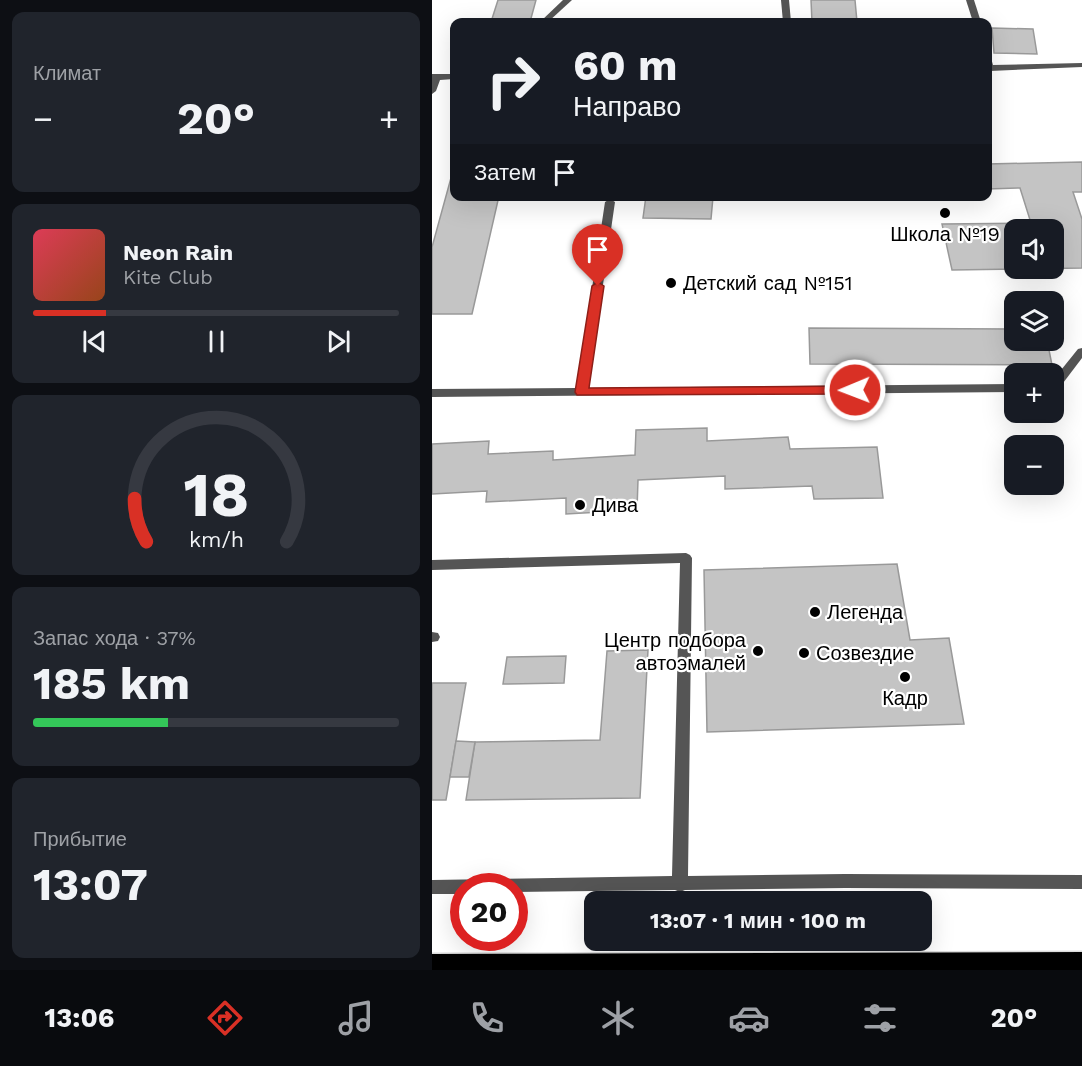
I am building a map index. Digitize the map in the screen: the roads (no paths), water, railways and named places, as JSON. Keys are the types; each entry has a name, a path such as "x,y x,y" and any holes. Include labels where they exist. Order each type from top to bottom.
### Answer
{"main road":[{"path":"432,963 680,966 1082,961"}],"lane":[{"path":"548,18 568,0"},
{"path":"785,0 786,18"},
{"path":"970,0 976,18"},
{"path":"992,68 1082,65"},
{"path":"432,92 434,77 450,77"},
{"path":"582,392 610,202"},
{"path":"1064,374 1082,351"},
{"path":"432,393 1004,388"},
{"path":"432,565 686,558 680,885"},
{"path":"528,886 845,881 1082,882"},
{"path":"432,887 450,886"}],"place":[{"name":"Школа №19","path":"945,213"},
{"name":"Детский сад №151","path":"671,283"},
{"name":"Дива","path":"580,505"},
{"name":"Легенда","path":"815,612"},
{"name":"Центр подбора автоэмалей","path":"758,651"},
{"name":"Созвездие","path":"804,653"},
{"name":"Кадр","path":"905,677"}]}
